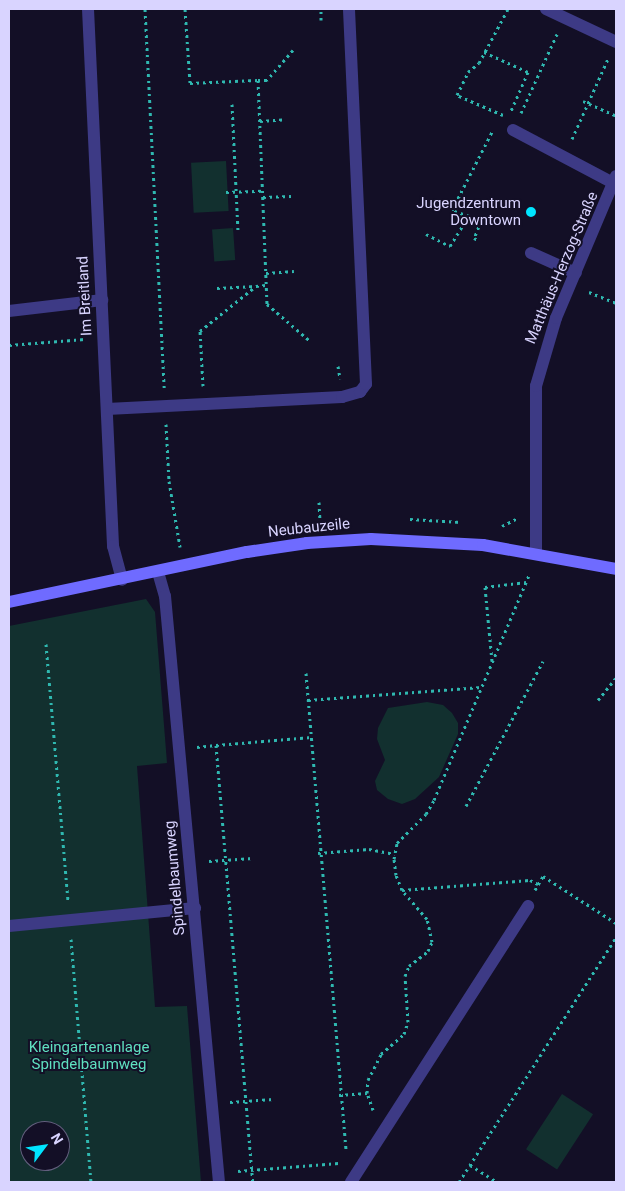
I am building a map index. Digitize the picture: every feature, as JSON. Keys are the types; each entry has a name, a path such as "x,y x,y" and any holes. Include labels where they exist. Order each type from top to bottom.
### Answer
{"street":[{"name":"Im Breitland","path":"88,9 113,546 122,580"},
{"path":"107,409 353,396 366,384 350,9"},
{"path":"546,9 616,42"},
{"path":"513,130 616,180"},
{"name":"Matthäus-Herzog-Straße","path":"536,554 536,386 545,348 616,180"},
{"path":"531,254 576,274"},
{"path":"9,311 102,300"},
{"name":"Neubauzeile","path":"9,602 122,580 247,552 307,543 370,539 433,540 536,554 616,569"},
{"name":"Spindelbaumweg","path":"158,572 166,596 219,1178"},
{"path":"351,1182 528,906"},
{"path":"9,926 195,908"}],"path":[{"path":"145,9 169,481 179,544"},
{"path":"185,9 190,84 267,80 293,50"},
{"path":"321,20 322,9"},
{"path":"484,52 528,72 508,117 457,94 468,72 479,63 484,52 508,9"},
{"path":"513,130 565,18"},
{"path":"258,80 267,304 310,341"},
{"path":"583,101 616,116"},
{"path":"232,104 238,230"},
{"path":"478,240 474,238 481,222 452,210 501,114"},
{"path":"260,121 286,119"},
{"path":"226,192 263,191"},
{"path":"263,197 291,196"},
{"path":"426,234 450,246 469,216"},
{"path":"266,273 294,271"},
{"path":"217,288 266,285"},
{"path":"204,404 200,331 256,286"},
{"path":"582,297 585,290 616,303"},
{"path":"9,345 66,339 104,340"},
{"path":"319,502 320,520"},
{"path":"521,572 540,575"},
{"path":"388,1124 374,1111 367,1093 372,1066 404,1034 408,1022 405,976 409,966 428,951 432,942 427,919 402,890 396,875 395,854 397,843 426,814 434,800 530,573"},
{"path":"492,662 484,586 527,582"},
{"path":"466,806 543,661"},
{"path":"306,673 347,1162"},
{"path":"598,700 616,678"},
{"path":"308,700 482,687"},
{"path":"195,739 196,747 312,737"},
{"path":"216,745 253,1182"},
{"path":"320,853 369,849 395,854"},
{"path":"190,862 253,858"},
{"path":"543,876 616,923"},
{"path":"402,890 530,880 538,884"},
{"path":"459,1182 616,937"},
{"path":"340,1095 367,1093"},
{"path":"213,1103 274,1099"},
{"path":"219,1178 252,1170 347,1162 360,1169"},
{"path":"470,1165 497,1182"}],"green space":[{"path":"226,161 229,211 194,213 191,163"},
{"path":"233,228 235,260 214,261 212,229"},
{"name":"Kleingartenanlage Spindelbaumweg","path":"146,599 155,612 167,763 137,766 155,1007 187,1006 201,1182 9,1182 9,626"},
{"path":"427,702 443,705 452,713 458,723 458,734 439,777 415,799 402,804 388,799 377,790 375,781 385,760 377,739 378,728 388,708"},
{"path":"562,1094 593,1114 557,1170 526,1149"}],"place":[{"name":"Jugendzentrum Downtown","path":"531,212"}]}
